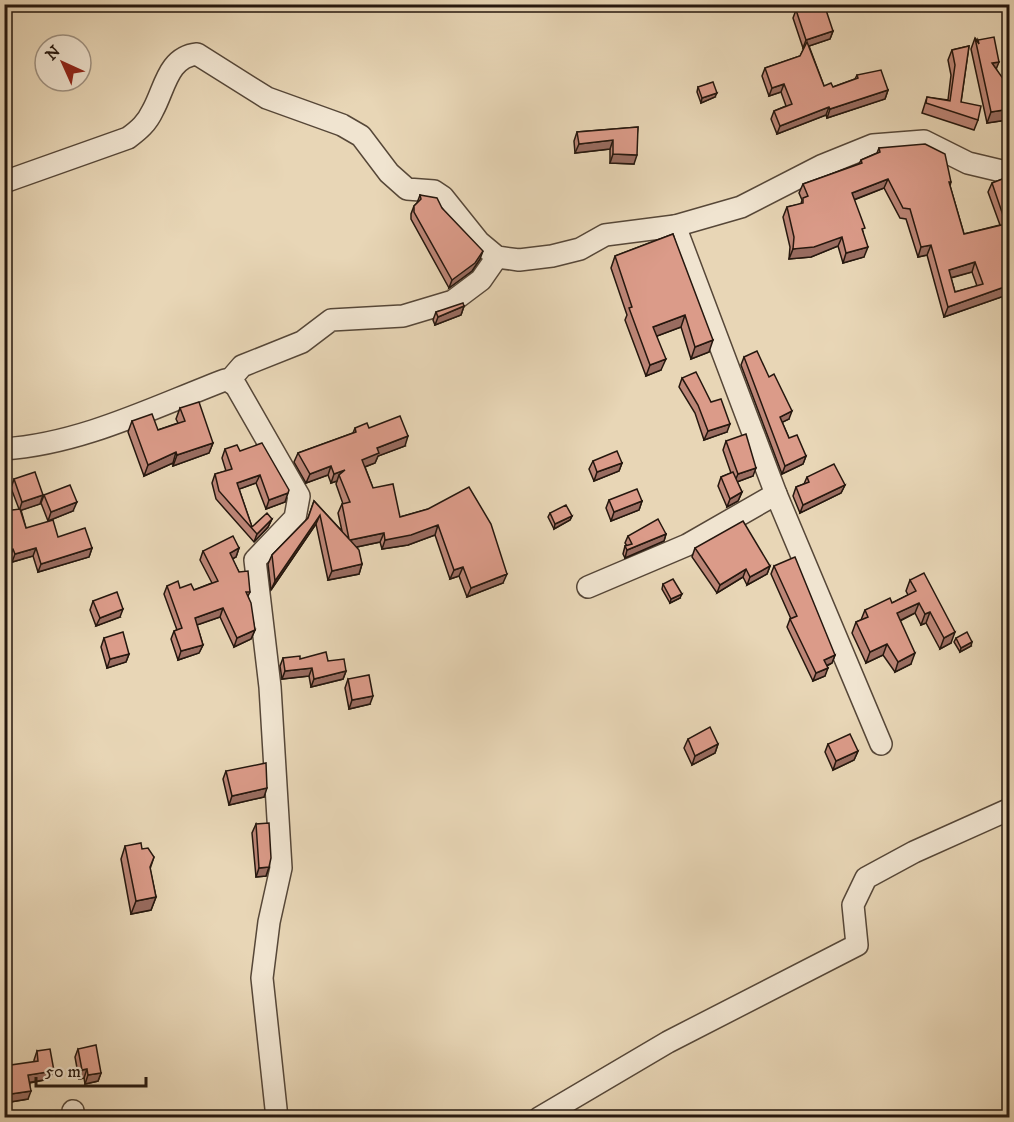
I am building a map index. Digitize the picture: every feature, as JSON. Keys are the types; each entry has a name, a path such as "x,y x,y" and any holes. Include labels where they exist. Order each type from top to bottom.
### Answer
{"street":[{"path":"4,182 128,138 144,126 173,65 188,55 197,54 267,98 342,125 361,136 389,173 407,189 434,191 443,197 479,242 497,257 519,260 552,256 580,249 605,235 675,226 741,207 821,166 873,145 924,141 968,164 1010,173"},
{"path":"675,226 776,494 881,744"},
{"path":"230,381 242,366 302,342 331,320 403,316 453,301 481,280 497,257"},
{"path":"4,449 35,447 90,432 225,380 230,381 242,396 299,496 295,518 255,560 270,687 281,868 269,922 262,978 277,1118"},
{"path":"588,587 687,545 776,494"},
{"path":"539,1118 668,1042 857,945 853,905 866,878 915,852 1010,809"}],"building":[{"path":"810,4 824,4 833,31 806,40 796,10"},
{"path":"994,37 999,62 992,63 1004,80 1010,95 1010,109 991,112 975,38 979,44 978,40"},
{"path":"807,42 824,86 831,83 833,87 858,78 857,75 881,70 888,90 830,109 829,107 780,126 774,111 792,104 784,84 772,88 765,68 800,56"},
{"path":"969,46 961,102 981,106 978,120 926,103 927,97 950,101 955,65 952,50"},
{"path":"713,82 717,93 702,98 698,87"},
{"path":"638,127 637,155 613,154 613,140 579,144 577,132"},
{"path":"925,144 945,154 951,182 949,182 964,234 1006,224 992,183 1010,176 1010,285 948,307 931,245 921,247 910,209 903,208 888,179 852,193 865,228 862,229 868,247 846,253 842,237 814,247 793,249 794,237 787,207 803,203 803,198 808,196 803,184 862,163 861,160 880,152 879,148","holes":["975,262 983,284 955,292 949,270"]},
{"path":"420,195 437,198 442,208 483,251 475,263 452,280 414,212 414,206 421,199"},
{"path":"673,234 713,340 695,347 685,315 653,327 666,359 650,365 629,308 632,307 615,256"},
{"path":"463,303 464,306 438,317 436,312"},
{"path":"757,351 769,377 774,374 792,411 780,417 789,438 797,435 806,456 785,466 744,357"},
{"path":"696,372 711,402 721,399 730,424 708,431 698,405 682,378"},
{"path":"199,402 213,443 177,455 176,452 148,465 132,421 152,414 158,430 185,421 180,408"},
{"path":"400,416 408,436 377,448 379,453 362,460 373,488 393,484 400,517 428,509 469,487 491,524 507,574 471,588 463,567 454,570 438,525 411,535 385,540 384,533 350,540 359,550 362,564 332,571 320,515 275,581 272,555 308,518 314,501 349,539 342,504 350,502 339,475 345,470 334,474 331,466 310,474 298,453 356,432 355,428 367,423 369,428"},
{"path":"746,434 756,468 738,474 726,441"},
{"path":"262,443 289,490 288,493 269,500 260,475 237,483 252,527 267,513 272,519 257,534 219,491 215,474 232,469 225,449 237,445 240,451"},
{"path":"617,451 622,463 597,472 593,461"},
{"path":"4,460 12,483 4,485"},
{"path":"834,464 845,485 803,505 796,487 809,482 807,477"},
{"path":"35,472 43,495 22,502 14,479"},
{"path":"733,472 742,492 730,499 721,477"},
{"path":"70,485 77,502 51,512 44,495"},
{"path":"637,489 642,501 614,512 609,500"},
{"path":"566,505 572,516 555,524 550,513"},
{"path":"20,509 26,528 53,520 58,537 85,528 92,548 41,564 36,548 15,554 13,549 4,551 4,511"},
{"path":"658,519 666,534 627,550 625,546 632,544 628,536"},
{"path":"743,521 770,566 750,577 746,569 720,585 695,548"},
{"path":"233,536 239,548 230,553 239,572 248,571 250,592 246,592 251,603 255,630 237,638 223,608 195,618 203,645 181,651 174,631 182,628 167,586 178,581 180,588 191,584 194,590 218,581 203,551"},
{"path":"795,557 835,655 824,660 828,668 816,673 790,619 797,616 774,566"},
{"path":"924,573 955,632 944,638 930,612 925,614 919,603 897,613 915,653 898,662 887,644 870,652 856,622 868,617 865,610 890,598 892,603 916,591 910,580"},
{"path":"673,579 682,594 671,599 663,584"},
{"path":"117,592 123,609 100,618 93,601"},
{"path":"123,632 129,654 110,659 104,638"},
{"path":"967,632 972,642 961,648 956,638"},
{"path":"326,652 328,661 344,659 346,671 314,679 312,668 285,671 283,658 300,656 300,659"},
{"path":"369,675 373,696 352,700 348,679"},
{"path":"710,727 718,744 695,756 688,739"},
{"path":"850,734 858,751 836,761 828,744"},
{"path":"266,763 267,788 232,796 226,771"},
{"path":"269,823 271,858 269,867 259,868 256,824"},
{"path":"141,843 142,849 148,848 154,857 150,867 156,897 136,901 125,846"},
{"path":"96,1045 101,1073 88,1075 87,1069 82,1070 78,1049"},
{"path":"50,1049 54,1071 28,1075 31,1091 4,1095 4,1066 38,1061 37,1051"}]}
